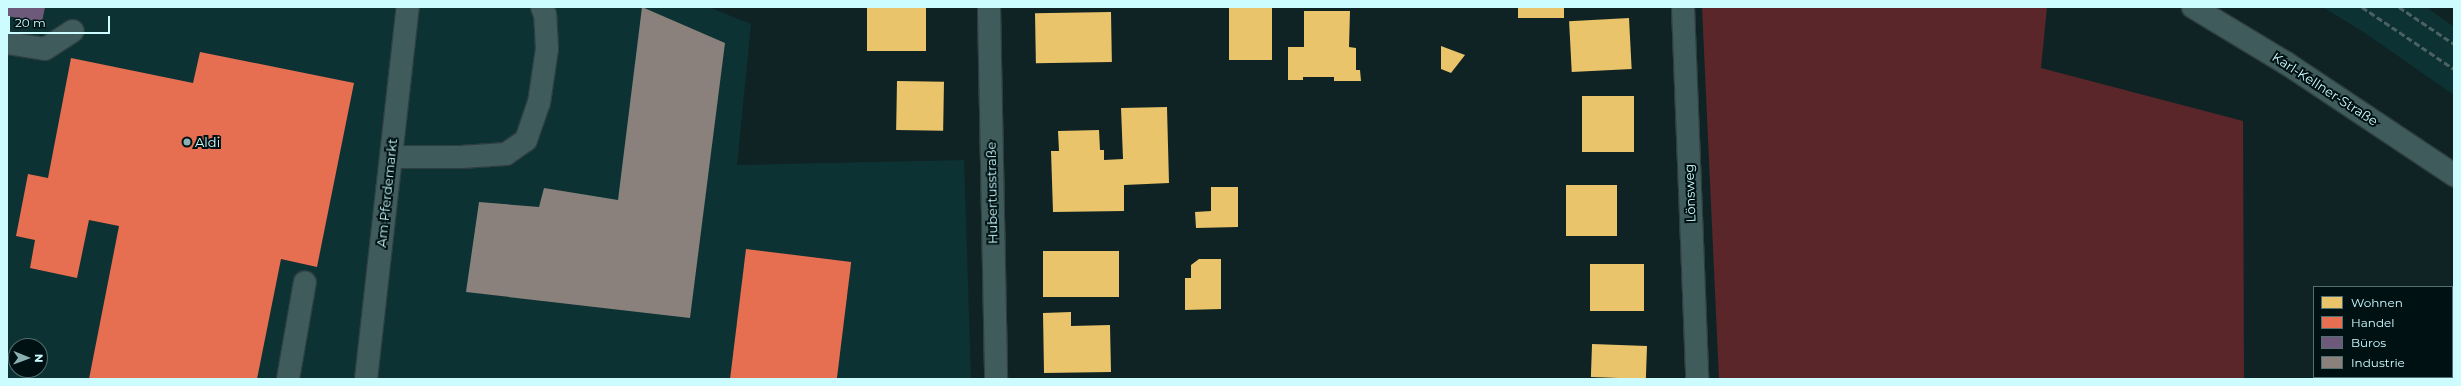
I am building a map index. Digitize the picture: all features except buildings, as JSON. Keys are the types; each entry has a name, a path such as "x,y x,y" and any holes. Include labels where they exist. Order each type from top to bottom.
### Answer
{"street":[{"name":"Am Pferdemarkt","path":"366,379 408,7"},
{"path":"391,157 462,158 506,154 526,140 539,103 547,49 545,15 542,7"},
{"name":"Hubertusstraße","path":"988,7 996,379"},
{"name":"Lönsweg","path":"1683,7 1697,379"},
{"name":"Karl-Kellner-Straße","path":"2193,7 2286,63 2454,175"},
{"path":"7,43 45,49 73,31"},
{"path":"288,379 305,282"}],"shaded area":[{"path":"7,7 708,7 751,24 737,165 964,160 971,379 7,379"},
{"path":"1702,7 2047,7 2041,68 2243,121 2244,379 1719,379"},
{"path":"2323,7 2426,7 2454,27 2454,95 2365,33"}],"railway":[{"path":"2362,7 2454,69"},
{"path":"2399,7 2454,44"}],"place":[{"name":"Aldi","path":"187,142"}]}
